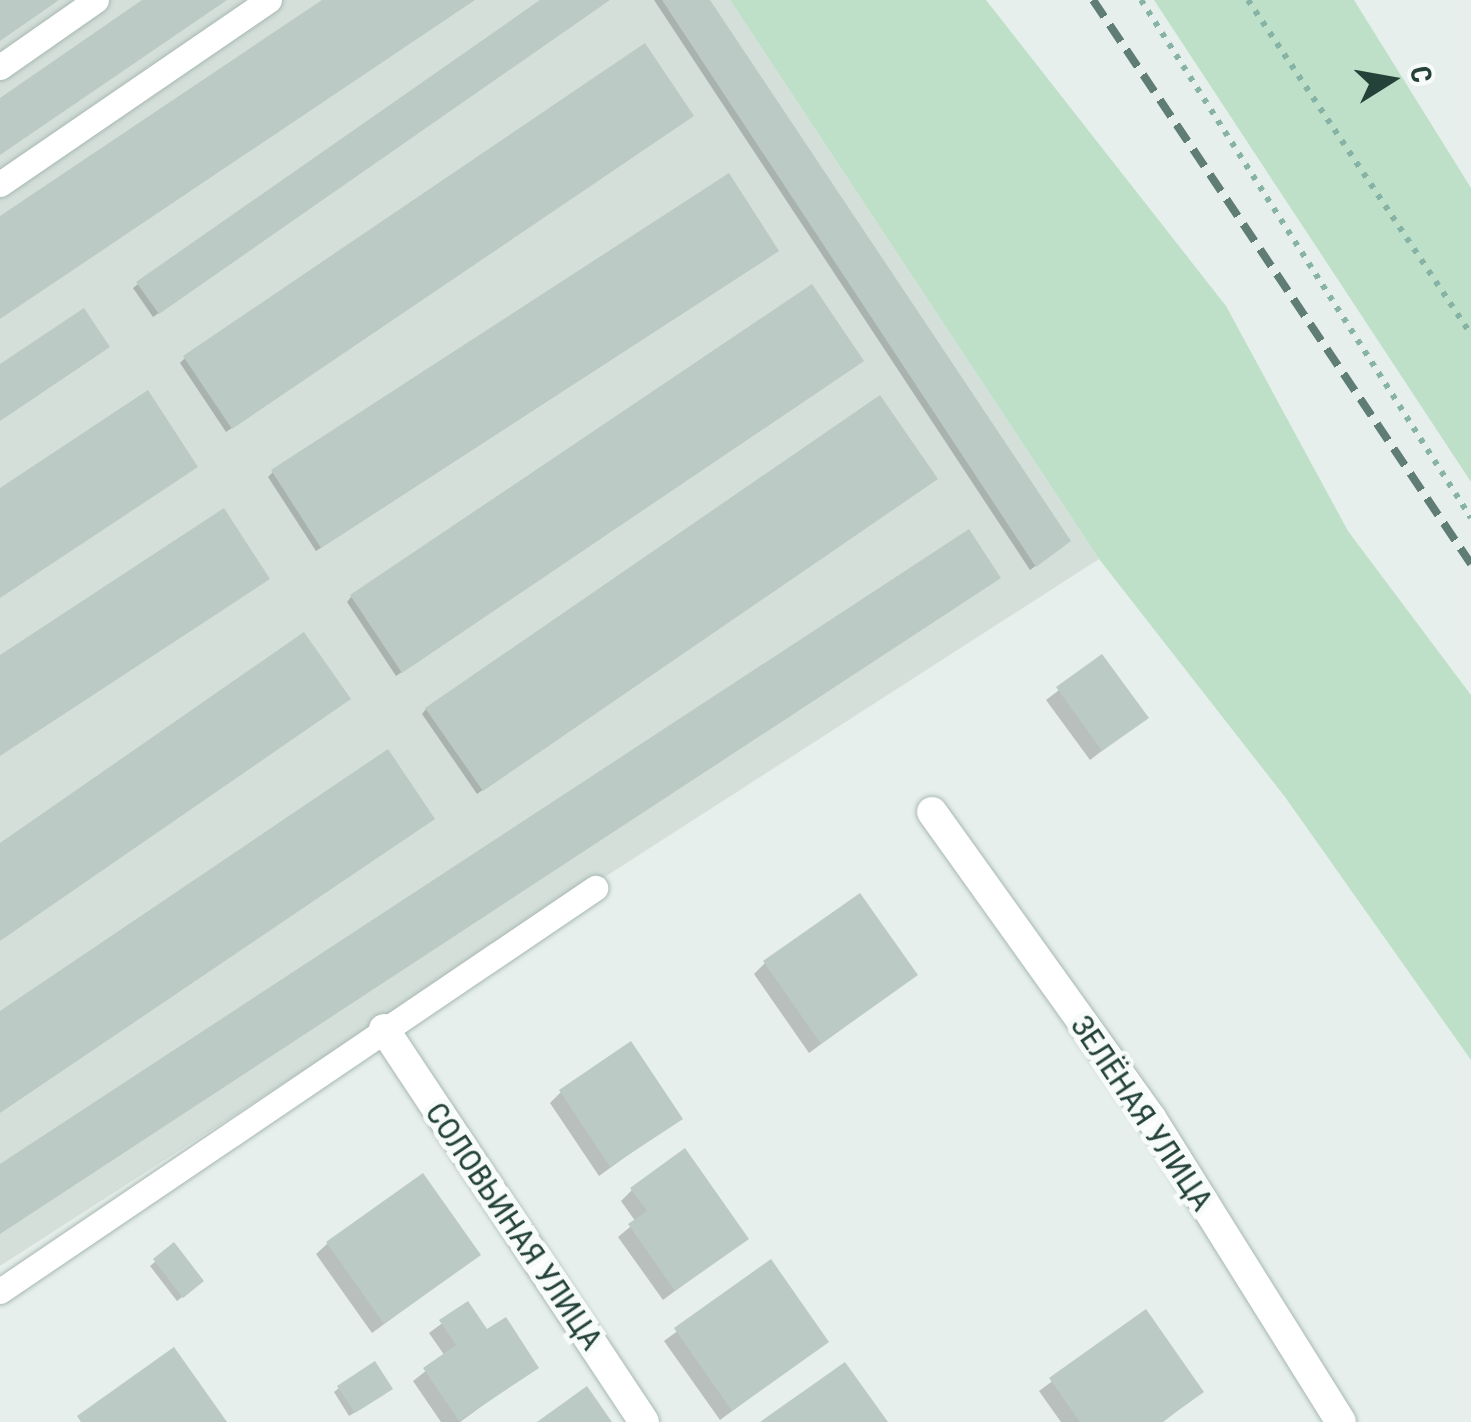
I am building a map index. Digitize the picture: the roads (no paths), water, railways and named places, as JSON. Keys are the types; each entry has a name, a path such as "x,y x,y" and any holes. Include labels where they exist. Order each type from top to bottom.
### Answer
{"street":[{"name":"ЗЕЛЁНАЯ УЛИЦА","path":"932,812 1151,1118 1341,1422"},
{"name":"СОЛОВЬИНАЯ УЛИЦА","path":"384,1030 644,1422"}],"lane":[{"path":"0,67 96,0"},
{"path":"0,184 269,0"},
{"path":"0,1292 595,888"}],"railway":[{"path":"1093,0 1471,564"}]}
